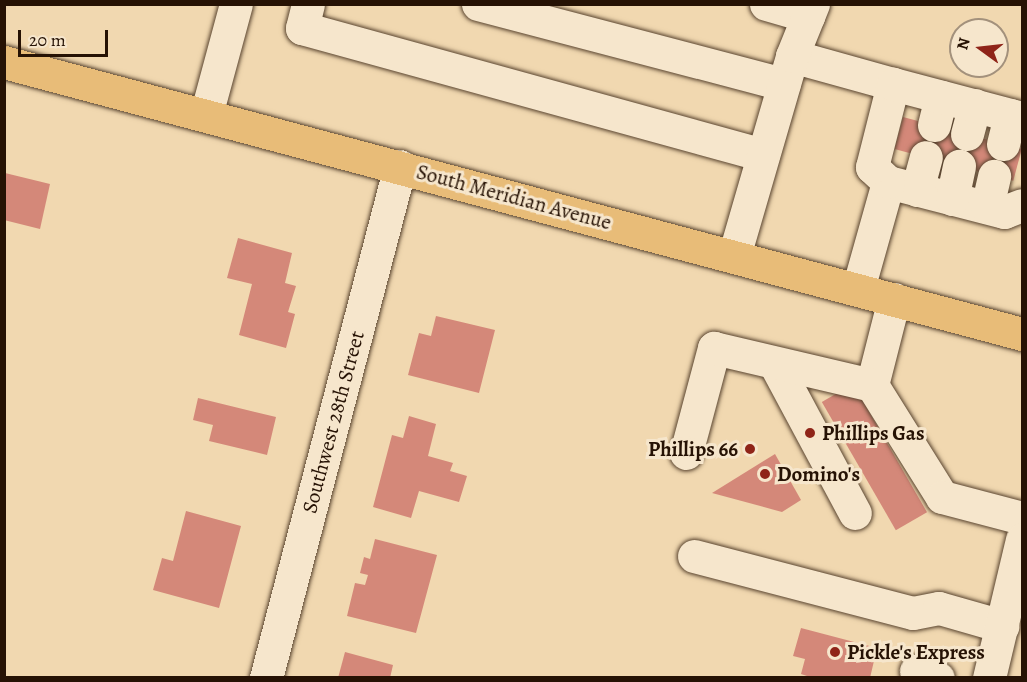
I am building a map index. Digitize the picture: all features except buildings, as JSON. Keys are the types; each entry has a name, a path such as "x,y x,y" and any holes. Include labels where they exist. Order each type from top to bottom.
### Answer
{"main road":[{"name":"South Meridian Avenue","path":"4,62 1023,334"}],"street":[{"path":"206,115 236,4"},
{"path":"308,4 302,28 763,155"},
{"path":"478,4 788,70 893,84 938,111 971,120 1012,126"},
{"path":"734,256 788,70 811,10 766,4"},
{"path":"893,84 872,166 903,186 1004,212 1023,206"},
{"path":"858,289 903,186 926,158"},
{"name":"Southwest 28th Street","path":"266,678 400,166"},
{"path":"952,198 959,166"},
{"path":"987,207 994,176"},
{"path":"872,385 894,299"},
{"path":"686,453 714,348 872,385 942,497 1023,518"},
{"path":"775,364 855,513"},
{"path":"694,556 913,613 939,608 1002,626"},
{"path":"989,678 1020,556"}],"place":[{"name":"Phillips Gas","path":"810,433"},
{"name":"Phillips 66","path":"750,449"},
{"name":"Domino's","path":"765,474"},
{"name":"Pickle's Express","path":"835,652"}]}
